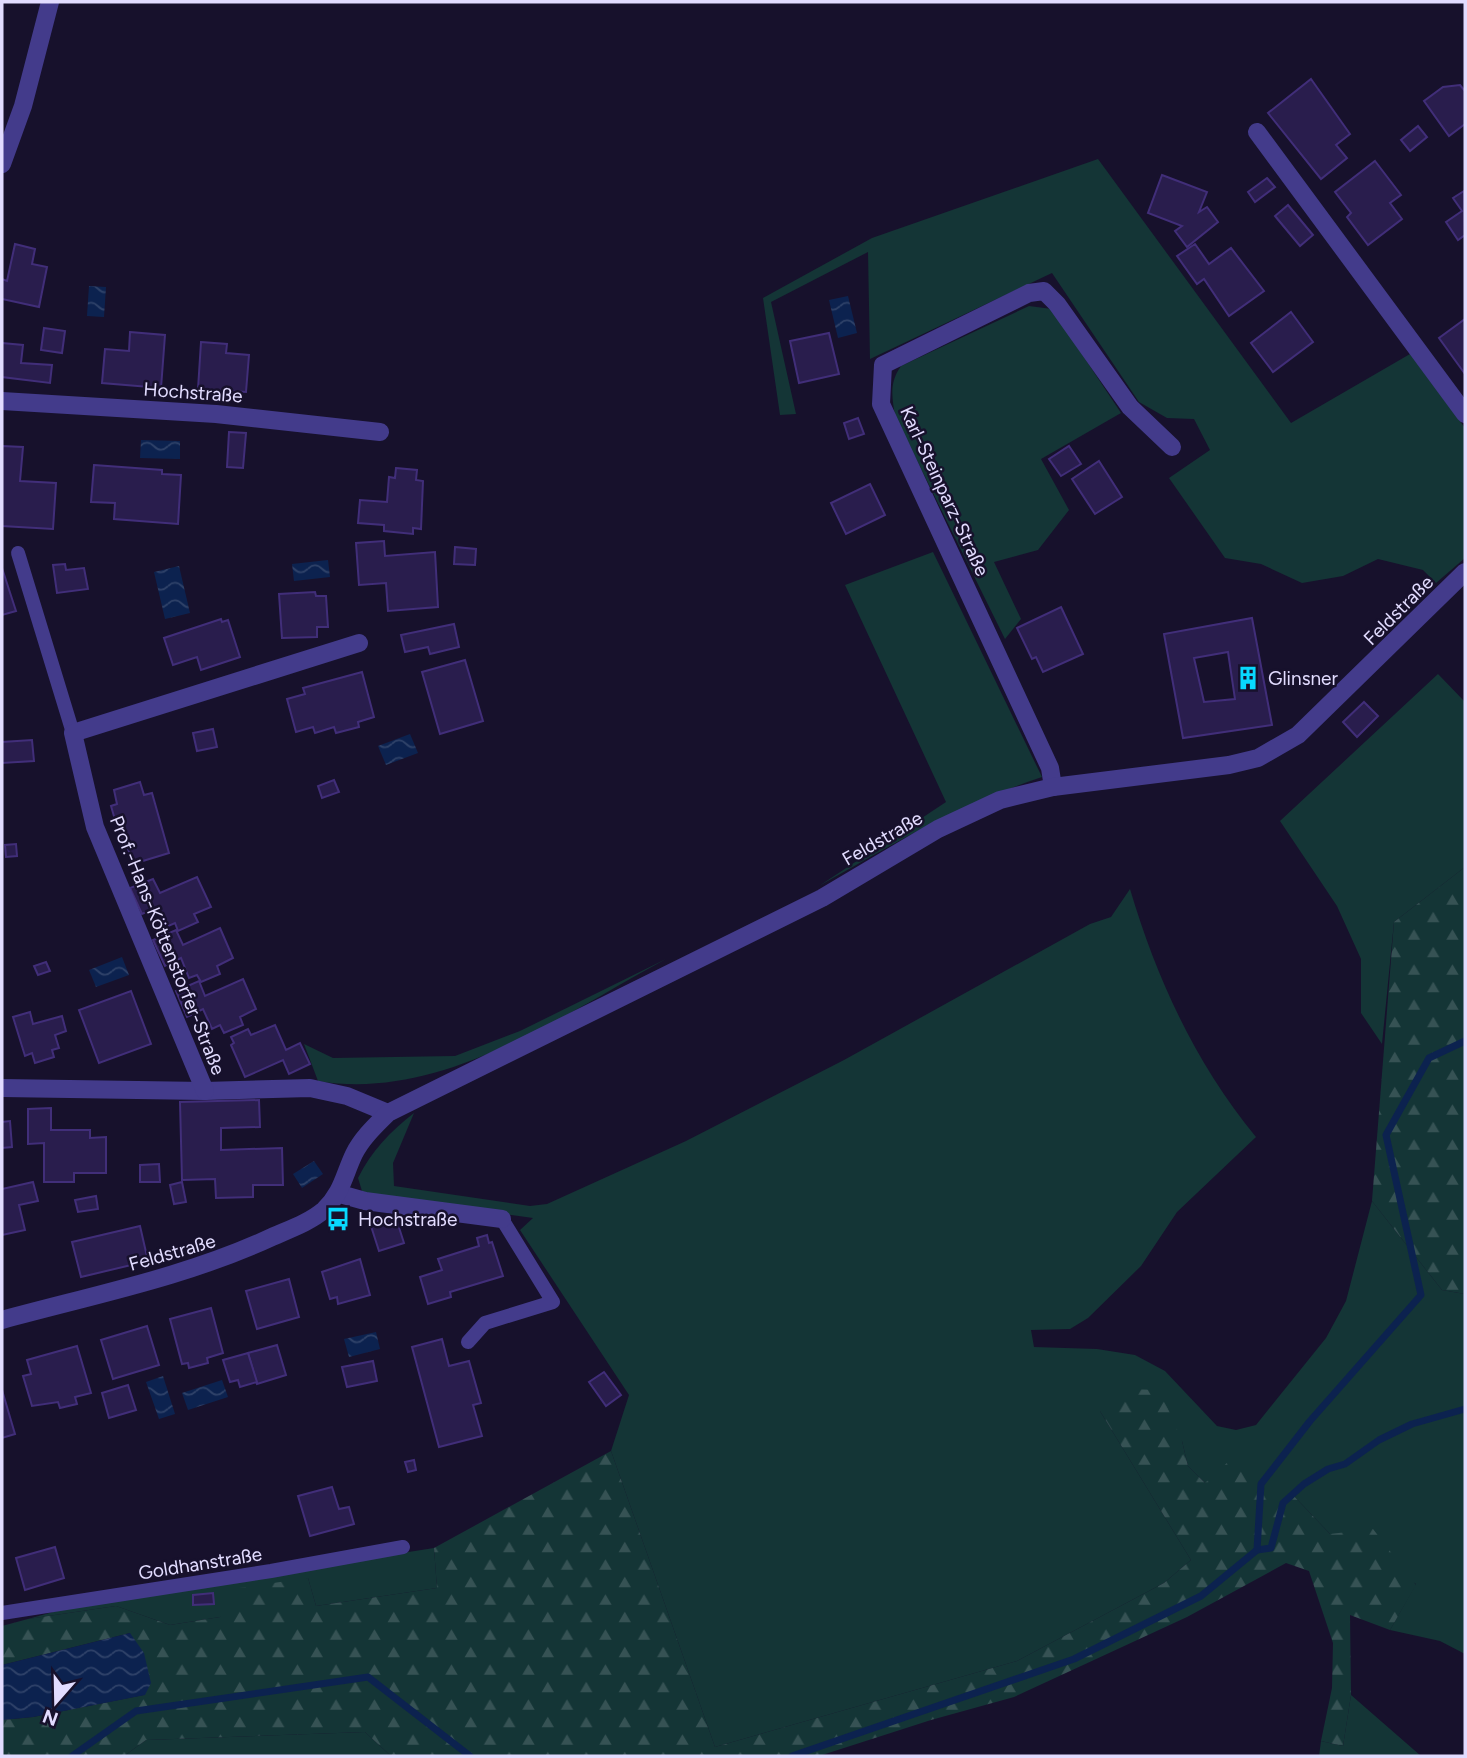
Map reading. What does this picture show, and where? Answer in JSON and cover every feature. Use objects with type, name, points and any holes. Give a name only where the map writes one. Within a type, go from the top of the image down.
[{"type":"street","points":[[2,164],[23,106],[50,2]]},
{"type":"street","points":[[1257,132],[1465,414]]},
{"type":"street","name":"Karl-Steinparz-Straße","points":[[1053,787],[1050,768],[881,404],[883,365],[1030,293],[1044,291],[1057,304],[1130,407],[1172,447]]},
{"type":"street","name":"Hochstraße","points":[[2,401],[216,414],[380,432]]},
{"type":"street","name":"Feldstraße","points":[[2,1320],[166,1277],[230,1256],[303,1223],[322,1212],[340,1194],[355,1154],[368,1134],[388,1113],[822,898],[970,813],[1000,800],[1053,787],[1229,765],[1258,758],[1280,748],[1380,658],[1465,572]]},
{"type":"street","points":[[73,733],[359,643]]},
{"type":"street","name":"Prof.-Hans-Köttenstorfer-Straße","points":[[73,733],[95,827],[205,1091]]},
{"type":"street","points":[[2,1088],[205,1091],[310,1088],[347,1096],[388,1113]]},
{"type":"street","points":[[340,1194],[365,1201],[502,1219]]},
{"type":"lane","name":"Prof.-Hans-Köttenstorfer-Straße","points":[[18,553],[73,733]]},
{"type":"lane","points":[[468,1342],[485,1323],[553,1302],[502,1219]]},
{"type":"lane","name":"Goldhanstraße","points":[[2,1613],[271,1571],[403,1547]]},
{"type":"green space","points":[[1098,159],[1291,423],[1410,354],[1465,428],[1465,558],[1436,583],[1423,570],[1378,559],[1343,576],[1302,583],[1261,564],[1225,558],[1169,478],[1210,450],[1194,419],[1167,418],[1139,402],[1052,273],[870,359],[868,252],[771,302],[796,414],[780,415],[763,298],[872,238]]},
{"type":"green space","points":[[1029,306],[1052,309],[1121,413],[1041,459],[1069,510],[1038,550],[994,562],[1021,619],[1005,639],[895,416],[892,390],[901,366]]},
{"type":"green space","points":[[933,552],[1042,777],[955,812],[819,886],[946,802],[845,585]]},
{"type":"green space","points":[[1438,674],[1465,702],[1465,867],[1394,922],[1382,1044],[1361,1013],[1361,959],[1337,906],[1280,821]]},
{"type":"green space","points":[[1465,867],[1465,1294],[1442,1290],[1372,1201],[1394,922]]},
{"type":"green space","points":[[1130,889],[1153,956],[1181,1020],[1215,1080],[1256,1137],[1177,1212],[1141,1266],[1088,1318],[1070,1329],[1031,1330],[1034,1347],[1097,1349],[1135,1355],[1165,1371],[1217,1426],[1236,1430],[1256,1425],[1326,1338],[1346,1301],[1372,1201],[1442,1290],[1465,1294],[1465,1654],[1440,1641],[1390,1630],[1416,1584],[1330,1534],[1291,1493],[1205,1483],[1188,1466],[1182,1441],[1100,1411],[1191,1560],[1164,1583],[1017,1661],[715,1747],[611,1451],[629,1395],[520,1230],[533,1218],[372,1195],[362,1191],[358,1178],[382,1142],[414,1113],[393,1163],[394,1186],[530,1206],[547,1204],[686,1141],[844,1060],[1090,924],[1111,917]]},
{"type":"green space","points":[[666,959],[500,1049],[410,1079],[364,1084],[318,1081],[304,1044],[333,1058],[455,1056],[520,1031]]},
{"type":"green space","points":[[1125,1389],[1160,1390],[1182,1441],[1188,1466],[1205,1483],[1229,1461],[1291,1493],[1330,1534],[1373,1529],[1416,1585],[1390,1630],[1350,1615],[1351,1695],[1343,1746],[1321,1741],[1332,1688],[1333,1643],[1309,1571],[1286,1563],[1187,1617],[1014,1697],[819,1756],[391,1756],[365,1732],[146,1740],[124,1756],[2,1756],[2,1720],[33,1717],[144,1695],[130,1633],[2,1665],[2,1626],[28,1619],[116,1606],[170,1625],[220,1617],[239,1588],[308,1578],[316,1606],[437,1588],[434,1548],[611,1451],[715,1747],[1017,1661],[1164,1583],[1191,1560],[1100,1411]]},
{"type":"green space","points":[[434,1548],[437,1588],[316,1606],[308,1578],[220,1617],[170,1625],[116,1606],[28,1619],[85,1603]]},
{"type":"green space","points":[[1351,1695],[1421,1756],[1319,1756],[1321,1741],[1343,1746]]},
{"type":"green space","points":[[365,1732],[391,1756],[124,1756],[146,1740]]},
{"type":"water","points":[[89,286],[106,287],[104,317],[87,316]]},
{"type":"water","points":[[848,296],[857,333],[838,338],[829,300]]},
{"type":"water","points":[[141,440],[180,441],[180,459],[140,458]]},
{"type":"water","points":[[328,560],[330,577],[294,581],[292,564]]},
{"type":"water","points":[[179,566],[190,613],[165,619],[154,572]]},
{"type":"water","points":[[410,734],[418,753],[386,765],[378,746]]},
{"type":"water","points":[[122,957],[129,975],[96,987],[89,970]]},
{"type":"water","points":[[314,1161],[323,1174],[302,1188],[293,1174]]},
{"type":"water","points":[[376,1332],[380,1349],[349,1357],[344,1339]]},
{"type":"water","points":[[163,1376],[175,1414],[159,1419],[146,1382]]},
{"type":"water","points":[[222,1380],[228,1397],[188,1410],[182,1393]]},
{"type":"water","points":[[130,1633],[144,1653],[151,1683],[145,1695],[33,1717],[2,1720],[2,1665]]},
{"type":"building","points":[[1311,79],[1350,134],[1336,145],[1347,158],[1321,179],[1268,113]]},
{"type":"building","points":[[1460,85],[1465,91],[1465,124],[1449,136],[1424,101],[1443,87]]},
{"type":"building","points":[[1418,126],[1427,137],[1410,151],[1401,140]]},
{"type":"building","points":[[1375,161],[1401,195],[1390,203],[1402,219],[1368,245],[1347,217],[1351,213],[1335,192]]},
{"type":"building","points":[[1162,175],[1207,192],[1199,212],[1207,207],[1218,222],[1187,247],[1175,231],[1182,226],[1148,213]]},
{"type":"building","points":[[1267,178],[1275,187],[1255,202],[1248,192]]},
{"type":"building","points":[[1464,191],[1465,235],[1458,240],[1446,222],[1462,211],[1453,198]]},
{"type":"building","points":[[1288,205],[1313,235],[1300,246],[1275,216]]},
{"type":"building","points":[[15,244],[35,249],[32,264],[47,267],[39,307],[2,299],[2,279],[7,281]]},
{"type":"building","points":[[1195,244],[1209,264],[1231,248],[1264,291],[1229,316],[1204,279],[1197,284],[1177,256]]},
{"type":"building","points":[[1291,312],[1313,342],[1273,372],[1251,343]]},
{"type":"building","points":[[1465,319],[1465,374],[1439,338]]},
{"type":"building","points":[[44,328],[65,331],[62,353],[41,350]]},
{"type":"building","points":[[130,332],[165,335],[161,388],[102,383],[105,349],[129,351]]},
{"type":"building","points":[[829,333],[839,374],[799,383],[790,341]]},
{"type":"building","points":[[201,342],[227,344],[226,353],[249,355],[246,392],[198,389]]},
{"type":"building","points":[[2,343],[23,345],[21,363],[52,365],[50,383],[2,377]]},
{"type":"building","points":[[858,418],[864,434],[849,439],[844,423]]},
{"type":"building","points":[[229,432],[246,433],[243,468],[227,467]]},
{"type":"building","points":[[2,446],[23,447],[20,481],[56,483],[53,529],[2,526]]},
{"type":"building","points":[[1069,446],[1081,464],[1061,476],[1049,459]]},
{"type":"building","points":[[1099,461],[1122,497],[1095,514],[1072,479]]},
{"type":"building","points":[[94,465],[162,470],[162,474],[181,475],[178,524],[114,519],[115,503],[91,502]]},
{"type":"building","points":[[396,468],[417,470],[416,480],[423,481],[421,529],[413,528],[413,534],[384,531],[384,525],[358,523],[360,500],[387,502],[389,477],[395,478]]},
{"type":"building","points":[[870,484],[885,515],[846,534],[831,503]]},
{"type":"building","points":[[384,541],[385,556],[435,552],[438,607],[388,611],[386,583],[359,585],[356,543]]},
{"type":"building","points":[[455,547],[476,549],[475,565],[454,564]]},
{"type":"building","points":[[65,564],[66,570],[84,568],[88,589],[57,593],[53,565]]},
{"type":"building","points":[[2,568],[16,611],[2,615]]},
{"type":"building","points":[[315,592],[316,596],[326,596],[328,627],[317,627],[317,637],[282,638],[279,594]]},
{"type":"building","points":[[1061,607],[1083,654],[1043,672],[1036,657],[1032,659],[1017,628]]},
{"type":"building","name":"Glinsner","points":[[1252,618],[1272,725],[1183,738],[1164,634]],"holes":[[[1228,652],[1235,699],[1204,702],[1194,658]]]},
{"type":"building","points":[[221,619],[222,622],[228,620],[240,657],[201,670],[197,657],[173,665],[164,638]]},
{"type":"building","points":[[454,624],[459,647],[430,654],[428,647],[405,652],[401,635]]},
{"type":"building","points":[[465,660],[483,721],[440,734],[422,672]]},
{"type":"building","points":[[362,672],[374,717],[358,722],[359,727],[336,733],[334,727],[315,733],[313,727],[296,732],[287,699],[305,694],[303,688]]},
{"type":"building","points":[[1364,702],[1378,716],[1357,737],[1343,722]]},
{"type":"building","points":[[213,729],[217,747],[197,751],[193,733]]},
{"type":"building","points":[[32,740],[34,761],[2,763],[2,742]]},
{"type":"building","points":[[334,780],[339,792],[322,798],[318,786]]},
{"type":"building","points":[[140,782],[144,795],[152,793],[169,853],[133,864],[126,843],[122,844],[111,806],[117,804],[114,790]]},
{"type":"building","points":[[16,844],[17,856],[6,857],[5,845]]},
{"type":"building","points":[[197,877],[211,907],[194,914],[198,922],[178,931],[175,923],[166,927],[158,907],[142,914],[130,888],[153,879],[160,893]]},
{"type":"building","points":[[220,928],[233,958],[217,966],[220,974],[201,982],[197,975],[189,978],[181,958],[165,966],[153,940],[176,930],[183,945]]},
{"type":"building","points":[[46,962],[50,971],[38,975],[34,966]]},
{"type":"building","points":[[243,979],[256,1009],[240,1017],[243,1025],[224,1033],[220,1025],[212,1029],[203,1009],[187,1017],[176,991],[199,981],[205,996]]},
{"type":"building","points":[[131,991],[151,1044],[99,1063],[79,1010]]},
{"type":"building","points":[[30,1012],[33,1024],[62,1016],[66,1031],[55,1035],[59,1048],[52,1050],[54,1057],[35,1063],[32,1053],[25,1056],[13,1017]]},
{"type":"building","points":[[275,1025],[286,1050],[300,1043],[310,1064],[289,1074],[283,1060],[245,1077],[231,1045],[234,1043],[231,1037],[248,1029],[251,1035]]},
{"type":"building","points":[[259,1100],[260,1127],[221,1128],[221,1150],[282,1148],[283,1185],[253,1185],[253,1197],[216,1198],[215,1179],[182,1180],[180,1102]]},
{"type":"building","points":[[51,1108],[51,1130],[90,1130],[90,1138],[106,1137],[106,1173],[74,1173],[74,1182],[44,1182],[44,1143],[28,1144],[28,1109]]},
{"type":"building","points":[[10,1121],[12,1147],[2,1148],[2,1122]]},
{"type":"building","points":[[159,1164],[160,1182],[140,1182],[140,1165]]},
{"type":"building","points":[[33,1182],[38,1201],[19,1205],[25,1230],[2,1235],[2,1189]]},
{"type":"building","points":[[182,1182],[186,1202],[174,1204],[170,1185]]},
{"type":"building","points":[[96,1196],[98,1209],[78,1212],[75,1200]]},
{"type":"building","points":[[395,1215],[404,1243],[379,1251],[370,1223]]},
{"type":"building","points":[[140,1226],[148,1261],[81,1277],[72,1242]]},
{"type":"building","points":[[487,1235],[489,1243],[492,1242],[503,1276],[450,1292],[451,1297],[428,1304],[420,1277],[442,1270],[438,1259],[479,1246],[477,1238]]},
{"type":"building","points":[[360,1259],[370,1295],[338,1304],[337,1297],[330,1299],[322,1272]]},
{"type":"building","points":[[289,1279],[299,1317],[257,1329],[246,1291]]},
{"type":"building","points":[[211,1308],[223,1353],[207,1358],[208,1363],[189,1368],[188,1363],[182,1364],[170,1319]]},
{"type":"building","points":[[147,1326],[159,1365],[113,1379],[101,1340]]},
{"type":"building","points":[[442,1339],[449,1366],[469,1361],[481,1403],[473,1405],[482,1436],[439,1447],[412,1347]]},
{"type":"building","points":[[277,1345],[286,1375],[257,1384],[248,1353]]},
{"type":"building","points":[[77,1346],[91,1393],[75,1397],[77,1404],[60,1408],[58,1402],[32,1406],[23,1376],[31,1374],[27,1360]]},
{"type":"building","points":[[248,1353],[257,1382],[240,1387],[238,1380],[230,1382],[223,1360]]},
{"type":"building","points":[[373,1361],[377,1381],[347,1387],[342,1367]]},
{"type":"building","points":[[604,1372],[621,1395],[606,1406],[589,1382]]},
{"type":"building","points":[[128,1385],[136,1410],[109,1418],[102,1393]]},
{"type":"building","points":[[2,1390],[15,1434],[2,1438]]},
{"type":"building","points":[[414,1460],[416,1470],[408,1472],[405,1462]]},
{"type":"building","points":[[332,1487],[339,1509],[349,1507],[354,1524],[310,1536],[298,1496]]},
{"type":"building","points":[[55,1547],[64,1578],[25,1590],[16,1558]]},
{"type":"building","points":[[213,1593],[214,1604],[193,1605],[193,1595]]},
{"type":"waterway","points":[[792,1756],[1074,1659],[1201,1596],[1257,1550],[1261,1484],[1310,1421],[1421,1295],[1386,1135],[1429,1058],[1465,1041]]},
{"type":"waterway","points":[[1257,1550],[1271,1548],[1283,1503],[1304,1484],[1328,1469],[1345,1464],[1379,1440],[1412,1424],[1465,1409]]},
{"type":"waterway","points":[[72,1756],[136,1711],[368,1677],[470,1756]]},
{"type":"place","name":"Glinsner","points":[[1248,678]]},
{"type":"place","name":"Hochstraße","points":[[338,1219]]}]
